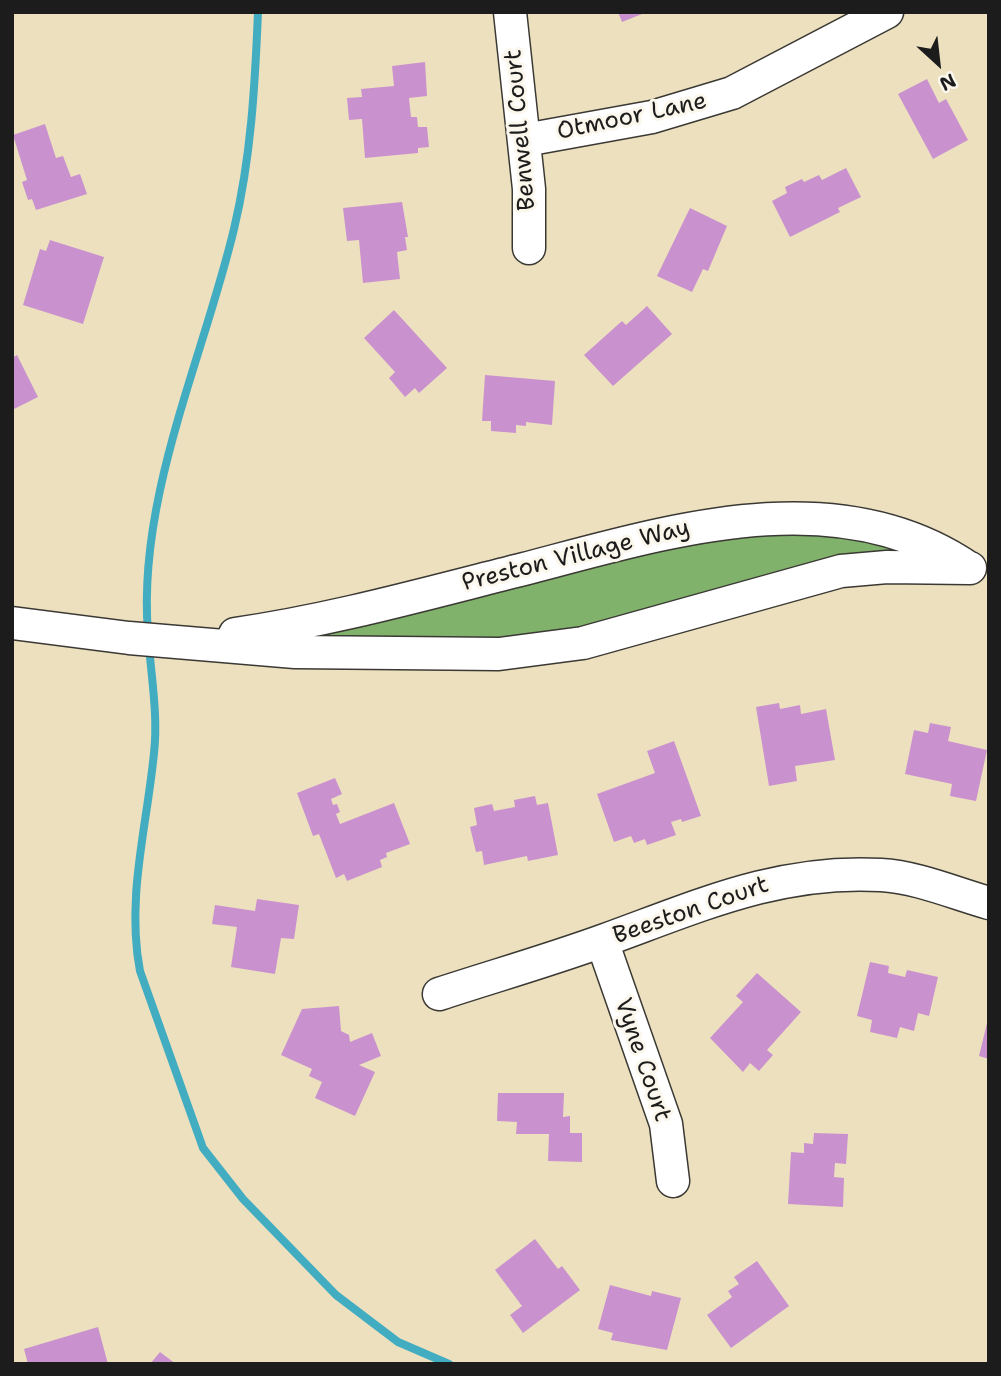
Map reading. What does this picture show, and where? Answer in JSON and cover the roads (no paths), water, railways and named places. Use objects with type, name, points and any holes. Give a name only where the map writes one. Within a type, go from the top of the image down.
[{"type":"street","name":"Benwell Court","points":[[510,12],[529,188],[529,248]]},
{"type":"street","name":"Otmoor Lane","points":[[525,140],[652,117],[732,93],[887,12]]},
{"type":"street","name":"Preston Village Way","points":[[178,642],[312,622],[680,529],[756,519],[845,522],[890,531],[942,549],[979,572]]},
{"type":"street","name":"Preston Village Way","points":[[12,623],[295,652],[499,654],[583,643],[841,570],[887,566],[979,572]]},
{"type":"street","name":"Beeston Court","points":[[439,994],[602,941],[732,893],[817,874],[885,875],[989,903]]},
{"type":"street","name":"Vyne Court","points":[[602,941],[666,1124],[673,1181]]},
{"type":"waterway","points":[[148,633],[147,582],[152,531],[162,480],[221,278],[240,202],[251,121],[258,12]]},
{"type":"waterway","points":[[149,646],[155,740],[136,889],[136,944],[140,971],[203,1148],[243,1199],[336,1295],[398,1342],[449,1364]]}]
